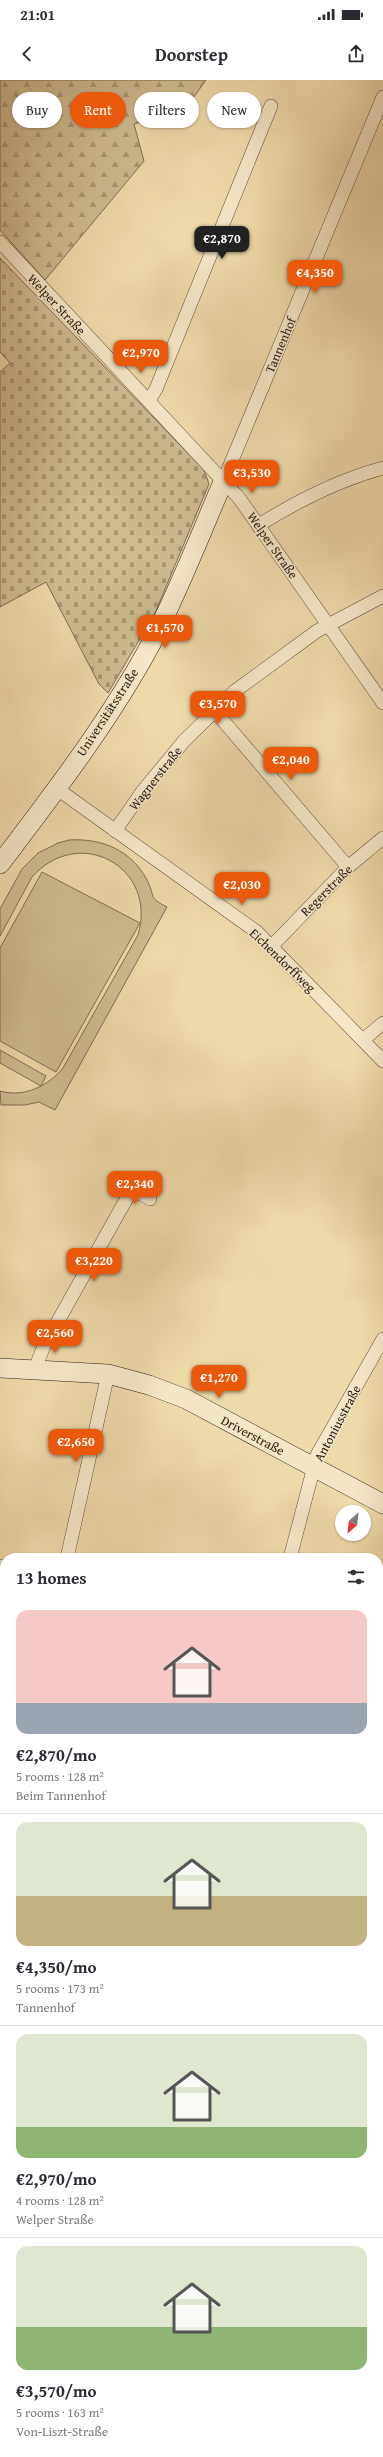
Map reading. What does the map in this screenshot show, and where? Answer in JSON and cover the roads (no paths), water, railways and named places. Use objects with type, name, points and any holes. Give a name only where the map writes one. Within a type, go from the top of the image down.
[{"type":"street","name":"Tannenhof","points":[[223,482],[383,97]]},
{"type":"street","points":[[149,400],[159,381],[271,106]]},
{"type":"street","name":"Welper Straße","points":[[0,242],[239,498],[383,703]]},
{"type":"street","points":[[259,525],[298,501],[331,486],[383,468]]},
{"type":"street","name":"Universitätsstraße","points":[[0,864],[56,788],[115,702],[151,642],[223,482]]},
{"type":"street","name":"Wagnerstraße","points":[[115,831],[156,774],[214,710],[271,664],[316,631],[383,596]]},
{"type":"street","points":[[214,710],[348,867]]},
{"type":"street","name":"Eichendorffweg","points":[[56,788],[250,928],[272,946],[383,1061]]},
{"type":"street","name":"Regerstraße","points":[[272,946],[348,867],[383,838]]},
{"type":"street","points":[[363,1040],[383,1023]]},
{"type":"street","points":[[38,1369],[38,1361],[44,1346],[132,1189],[150,1199]]},
{"type":"street","name":"Antoniusstraße","points":[[291,1553],[317,1455],[383,1339]]},
{"type":"street","name":"Driverstraße","points":[[0,1368],[108,1374],[149,1385],[186,1400],[383,1504]]},
{"type":"street","points":[[68,1553],[108,1374]]}]
